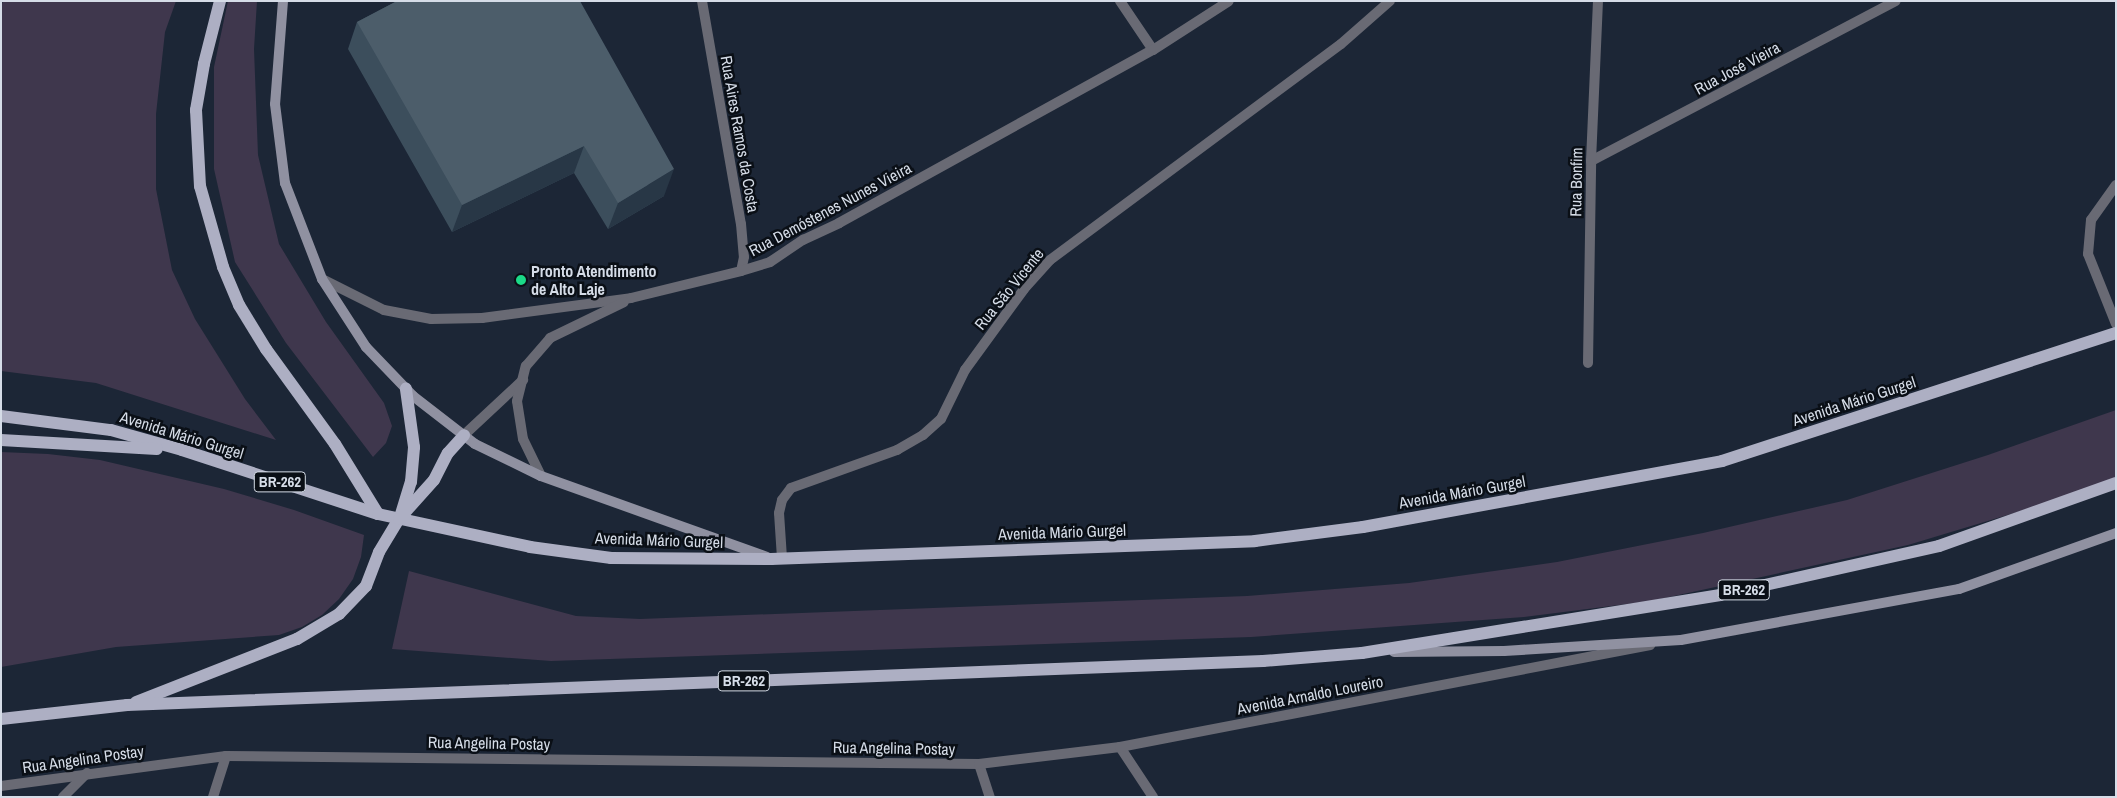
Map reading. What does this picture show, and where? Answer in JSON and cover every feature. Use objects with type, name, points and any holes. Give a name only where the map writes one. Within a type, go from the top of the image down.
[{"type":"main road","points":[[220,1],[204,64],[196,110],[200,186],[223,266],[239,305],[266,349],[335,444],[378,514]]},
{"type":"main road","points":[[284,1],[276,104],[284,183],[322,278],[366,347],[406,389],[475,444],[541,476],[776,558]]},
{"type":"main road","name":"Avenida Mário Gurgel","points":[[1,416],[111,430],[182,450],[378,514],[530,547],[611,558],[776,558],[1255,541],[1363,527],[1722,461],[2116,334]]},
{"type":"main road","points":[[399,519],[411,482],[414,447],[406,389]]},
{"type":"main road","points":[[127,706],[297,639],[339,614],[366,586],[379,552],[399,519],[434,480],[448,453],[464,435]]},
{"type":"main road","points":[[1,440],[182,450]]},
{"type":"main road","name":"BR-262","points":[[1362,653],[1720,595],[1929,548],[2116,483]]},
{"type":"main road","name":"BR-262","points":[[1,719],[38,713],[127,706],[1263,661],[1362,653],[1504,651],[1681,640],[1959,589],[2116,533]]},
{"type":"main road","points":[[1,709],[38,713]]},
{"type":"street","name":"Rua Aires Ramos da Costa","points":[[702,1],[741,224],[744,257],[741,271]]},
{"type":"street","points":[[1120,1],[1153,50]]},
{"type":"street","name":"Rua Demóstenes Nunes Vieira","points":[[322,278],[384,310],[431,319],[482,318],[631,298],[741,271],[770,262],[803,240],[839,223],[1153,50],[1229,1]]},
{"type":"street","name":"Rua São Vicente","points":[[776,558],[779,513],[782,500],[791,488],[897,450],[923,435],[941,419],[965,370],[1024,289],[1050,260],[1341,44],[1390,1]]},
{"type":"street","name":"Rua Bonfim","points":[[1588,363],[1591,161],[1598,1]]},
{"type":"street","name":"Rua José Vieira","points":[[1591,161],[1896,1]]},
{"type":"street","points":[[2116,185],[2091,220],[2088,254],[2116,324]]},
{"type":"street","points":[[541,476],[523,439],[517,401],[526,366],[550,338],[631,298]]},
{"type":"street","points":[[464,435],[523,380]]},
{"type":"street","name":"Avenida Arnaldo Loureiro","points":[[979,764],[1120,747],[1681,640]]},
{"type":"street","points":[[1120,747],[1153,797]]},
{"type":"street","points":[[213,797],[226,756]]},
{"type":"street","name":"Rua Angelina Postay","points":[[1,786],[87,773],[226,756],[979,764]]},
{"type":"street","points":[[979,764],[990,797]]},
{"type":"street","points":[[63,797],[87,773]]},
{"type":"shaded area","points":[[3,1],[176,1],[165,32],[156,114],[156,189],[172,270],[195,319],[245,399],[276,440],[96,383],[1,371],[1,7]]},
{"type":"shaded area","points":[[228,1],[257,1],[254,49],[258,155],[279,244],[326,322],[384,403],[392,426],[386,443],[373,457],[286,343],[235,262],[214,169],[214,67]]},
{"type":"shaded area","points":[[2116,410],[2116,478],[2044,504],[1908,545],[1651,601],[1524,617],[1251,637],[551,661],[392,649],[409,571],[576,616],[640,619],[1247,596],[1409,583],[1557,562],[1703,533],[1847,500],[1988,455]]},
{"type":"shaded area","points":[[1,452],[48,454],[100,460],[224,489],[294,510],[364,535],[361,557],[353,579],[339,599],[322,615],[302,627],[279,635],[116,647],[1,667]]},
{"type":"building","points":[[397,1],[580,1],[674,169],[618,203],[584,146],[462,205],[357,22]]},
{"type":"place","name":"Pronto Atendimento de Alto Laje","points":[[521,280]]}]
